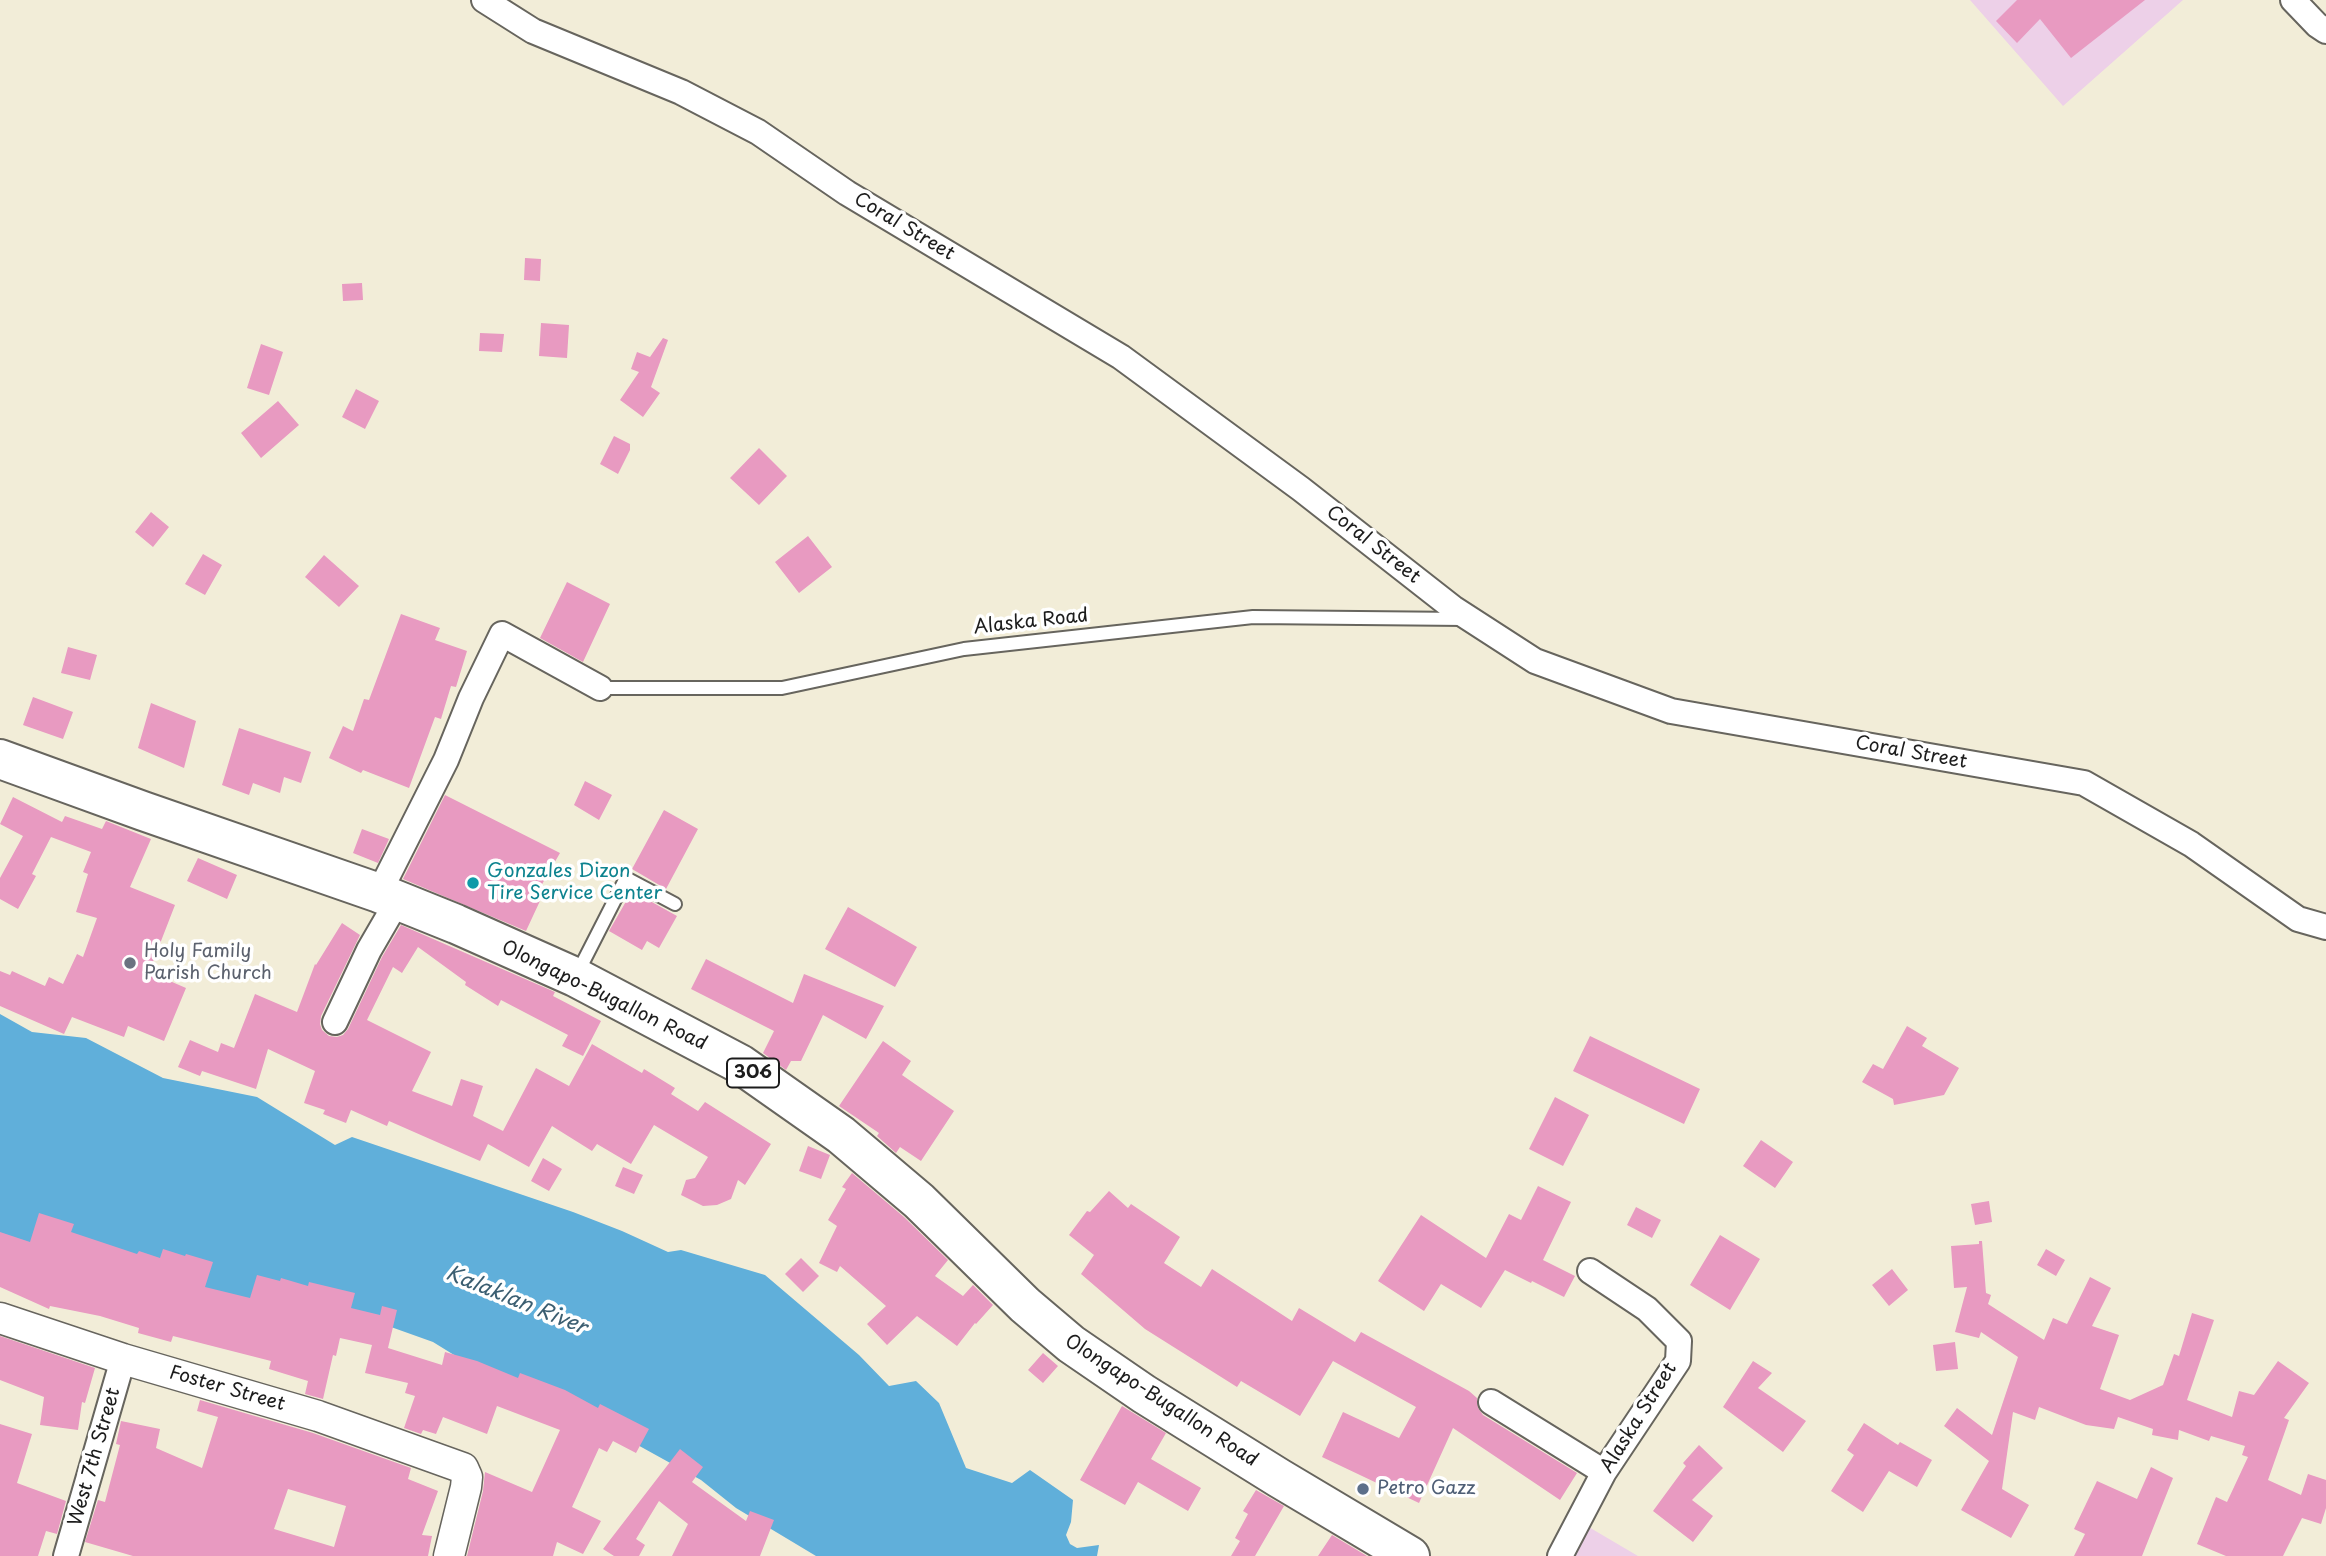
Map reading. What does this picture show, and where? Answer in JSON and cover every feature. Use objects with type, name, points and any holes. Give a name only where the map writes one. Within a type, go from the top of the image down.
[{"type":"main road","name":"Olongapo-Bugallon Road","points":[[0,759],[388,896],[575,977],[740,1064],[841,1135],[919,1201],[1026,1305],[1071,1344],[1144,1394],[1410,1556]]},
{"type":"street","name":"Coral Street","points":[[484,0],[533,31],[681,92],[758,132],[847,193],[1121,357],[1301,489],[1471,620],[1535,661],[1671,711],[2084,783],[2192,844],[2298,919],[2326,927]]},
{"type":"street","points":[[2293,0],[2326,31]]},
{"type":"street","points":[[335,1022],[369,950],[388,896],[471,698],[502,634],[600,688]]},
{"type":"street","name":"Alaska Street","points":[[1560,1556],[1604,1472],[1678,1361],[1679,1341],[1647,1309],[1590,1271]]},
{"type":"street","name":"Foster Street","points":[[0,1318],[123,1359],[318,1416],[463,1468],[466,1487],[449,1556]]},
{"type":"street","name":"West 7th Street","points":[[66,1556],[123,1359]]},
{"type":"street","points":[[1491,1402],[1604,1472]]},
{"type":"lane","name":"Alaska Road","points":[[600,688],[782,688],[964,649],[1253,617],[1471,620]]},
{"type":"lane","points":[[575,977],[626,878],[675,904]]},
{"type":"shaded area","points":[[1970,0],[2183,0],[2063,106]]},
{"type":"shaded area","points":[[1587,1526],[1638,1556],[1572,1556]]},
{"type":"water","name":"Kalaklan River","points":[[0,1014],[32,1032],[86,1038],[163,1078],[257,1097],[335,1145],[352,1137],[573,1212],[668,1252],[681,1250],[765,1275],[859,1355],[889,1386],[916,1381],[939,1403],[966,1468],[1012,1483],[1030,1470],[1073,1500],[1071,1522],[1066,1535],[1070,1544],[1077,1548],[1099,1545],[1097,1556],[816,1556],[736,1508],[701,1480],[596,1422],[493,1379],[433,1342],[377,1322],[233,1299],[0,1242]]},
{"type":"building","points":[[2017,0],[2145,0],[2071,58],[2040,19],[2017,43],[1996,21]]},
{"type":"building","points":[[525,258],[541,259],[540,281],[524,280]]},
{"type":"building","points":[[362,283],[363,300],[343,301],[342,284]]},
{"type":"building","points":[[541,323],[569,325],[567,358],[539,356]]},
{"type":"building","points":[[480,333],[504,334],[502,352],[479,351]]},
{"type":"building","points":[[663,338],[668,340],[651,387],[660,393],[643,417],[620,400],[639,372],[631,369],[637,352],[650,357]]},
{"type":"building","points":[[261,344],[283,352],[269,395],[247,388]]},
{"type":"building","points":[[356,389],[379,401],[365,429],[342,417]]},
{"type":"building","points":[[278,401],[299,425],[261,458],[241,433]]},
{"type":"building","points":[[614,436],[630,444],[630,450],[618,474],[600,464]]},
{"type":"building","points":[[759,448],[787,476],[759,505],[730,478]]},
{"type":"building","points":[[151,512],[169,527],[153,547],[135,532]]},
{"type":"building","points":[[808,536],[832,567],[799,593],[775,562]]},
{"type":"building","points":[[203,554],[222,565],[205,595],[185,584]]},
{"type":"building","points":[[324,555],[359,586],[339,607],[305,577]]},
{"type":"building","points":[[567,582],[610,604],[583,662],[540,638]]},
{"type":"building","points":[[401,614],[440,628],[435,640],[467,651],[456,687],[451,686],[441,719],[435,717],[409,788],[363,770],[361,773],[329,758],[343,726],[353,731],[364,699],[369,700]]},
{"type":"building","points":[[68,647],[97,655],[90,680],[61,673]]},
{"type":"building","points":[[33,697],[73,712],[63,739],[23,725]]},
{"type":"building","points":[[151,703],[196,721],[184,768],[138,748]]},
{"type":"building","points":[[239,728],[311,752],[301,783],[284,777],[280,793],[253,783],[249,795],[222,785]]},
{"type":"building","points":[[585,781],[612,795],[599,820],[574,805]]},
{"type":"building","points":[[445,795],[560,853],[541,886],[546,888],[526,931],[403,879]]},
{"type":"building","points":[[13,797],[62,822],[65,816],[102,829],[106,821],[151,839],[130,887],[175,905],[149,972],[186,988],[164,1041],[128,1026],[124,1037],[72,1017],[64,1034],[0,1006],[0,971],[10,975],[12,971],[45,986],[49,977],[63,984],[77,954],[83,957],[97,918],[76,912],[88,874],[83,872],[91,852],[51,837],[32,874],[36,876],[18,909],[0,899],[0,878],[23,836],[0,824]]},
{"type":"building","points":[[664,810],[698,829],[666,889],[632,869]]},
{"type":"building","points":[[362,829],[389,839],[378,863],[353,853]]},
{"type":"building","points":[[198,858],[237,875],[227,899],[187,881]]},
{"type":"building","points":[[632,891],[677,916],[659,948],[647,941],[642,950],[609,931]]},
{"type":"building","points":[[848,907],[917,947],[895,987],[825,949]]},
{"type":"building","points":[[342,923],[360,935],[321,1016],[322,1030],[329,1036],[343,1035],[348,1029],[382,957],[401,925],[555,992],[553,996],[601,1021],[583,1056],[562,1046],[568,1035],[501,1000],[498,1006],[465,985],[466,982],[418,947],[402,973],[393,967],[367,1020],[431,1052],[412,1091],[452,1106],[461,1079],[483,1086],[473,1116],[503,1131],[536,1068],[569,1086],[592,1044],[642,1073],[644,1069],[675,1088],[671,1094],[698,1111],[705,1102],[771,1144],[745,1185],[738,1180],[731,1199],[717,1205],[703,1206],[681,1195],[686,1180],[695,1178],[708,1157],[654,1125],[631,1164],[597,1144],[592,1151],[552,1126],[529,1167],[488,1144],[480,1161],[389,1121],[387,1126],[351,1110],[346,1123],[323,1114],[325,1110],[304,1103],[315,1071],[268,1049],[256,1089],[202,1071],[200,1076],[178,1067],[190,1040],[218,1052],[221,1043],[234,1048],[255,994],[297,1012],[315,964]]},
{"type":"building","points":[[706,959],[793,1003],[804,974],[884,1006],[866,1039],[823,1015],[801,1061],[791,1061],[786,1070],[763,1053],[774,1031],[691,989]]},
{"type":"building","points":[[1907,1026],[1927,1038],[1922,1046],[1959,1068],[1944,1095],[1894,1105],[1893,1099],[1862,1082],[1873,1064],[1883,1069]]},
{"type":"building","points":[[1590,1036],[1700,1089],[1684,1124],[1573,1071]]},
{"type":"building","points":[[883,1041],[911,1061],[902,1075],[954,1111],[921,1161],[900,1147],[896,1153],[877,1136],[879,1133],[839,1106]]},
{"type":"building","points":[[1555,1097],[1589,1115],[1563,1166],[1529,1149]]},
{"type":"building","points":[[1761,1140],[1793,1162],[1775,1188],[1743,1166]]},
{"type":"building","points":[[808,1146],[830,1155],[821,1179],[799,1171]]},
{"type":"building","points":[[543,1158],[562,1169],[549,1191],[531,1181]]},
{"type":"building","points":[[623,1167],[643,1175],[634,1194],[615,1186]]},
{"type":"building","points":[[852,1173],[904,1217],[948,1260],[935,1276],[963,1296],[973,1285],[993,1305],[957,1346],[917,1316],[887,1345],[867,1324],[886,1306],[840,1266],[837,1272],[819,1263],[837,1226],[828,1220],[846,1189],[842,1187]]},
{"type":"building","points":[[1538,1186],[1571,1202],[1543,1260],[1575,1276],[1564,1297],[1505,1270],[1481,1308],[1441,1284],[1424,1311],[1378,1281],[1421,1215],[1486,1258],[1509,1214],[1521,1220]]},
{"type":"building","points":[[1109,1191],[1128,1208],[1131,1204],[1180,1237],[1164,1263],[1201,1287],[1212,1269],[1292,1321],[1299,1308],[1355,1342],[1361,1332],[1469,1391],[1477,1398],[1478,1408],[1483,1415],[1577,1473],[1560,1500],[1453,1428],[1419,1503],[1322,1457],[1343,1412],[1399,1438],[1416,1407],[1333,1361],[1300,1416],[1241,1381],[1237,1387],[1145,1329],[1081,1274],[1094,1255],[1069,1235],[1087,1211],[1090,1212]]},
{"type":"building","points":[[1989,1201],[1992,1222],[1975,1225],[1971,1204]]},
{"type":"building","points":[[1636,1207],[1661,1220],[1652,1238],[1627,1225]]},
{"type":"building","points":[[39,1213],[74,1224],[71,1232],[137,1254],[139,1251],[160,1258],[163,1249],[213,1262],[205,1287],[250,1298],[257,1275],[280,1281],[281,1278],[308,1286],[309,1282],[355,1293],[351,1308],[380,1315],[382,1306],[397,1310],[388,1348],[442,1365],[445,1352],[477,1361],[518,1378],[520,1373],[565,1390],[598,1408],[600,1404],[649,1429],[636,1453],[613,1441],[607,1452],[599,1448],[572,1507],[601,1521],[583,1554],[557,1542],[553,1556],[467,1556],[485,1472],[532,1492],[560,1430],[497,1406],[487,1434],[443,1417],[436,1434],[423,1430],[421,1434],[404,1428],[415,1396],[405,1393],[408,1383],[365,1373],[372,1345],[340,1338],[336,1356],[333,1355],[323,1399],[305,1394],[308,1381],[269,1369],[271,1361],[173,1336],[171,1342],[138,1333],[139,1328],[100,1316],[50,1306],[49,1309],[0,1287],[0,1232],[30,1242]]},
{"type":"building","points":[[1720,1235],[1760,1259],[1730,1310],[1690,1285]]},
{"type":"building","points":[[1979,1241],[1982,1241],[1986,1293],[1991,1295],[1988,1304],[2044,1340],[2053,1318],[2067,1324],[2090,1277],[2111,1288],[2092,1326],[2119,1335],[2100,1389],[2130,1400],[2163,1385],[2174,1354],[2179,1356],[2192,1313],[2214,1320],[2187,1400],[2232,1417],[2239,1391],[2254,1395],[2278,1361],[2309,1383],[2284,1418],[2289,1420],[2268,1480],[2301,1495],[2308,1474],[2326,1480],[2326,1508],[2321,1524],[2302,1518],[2283,1556],[2226,1556],[2197,1544],[2216,1497],[2227,1502],[2248,1457],[2242,1455],[2245,1446],[2211,1436],[2209,1441],[2179,1430],[2178,1440],[2152,1435],[2153,1429],[2118,1417],[2114,1429],[2086,1425],[2039,1407],[2035,1420],[2013,1412],[2002,1489],[2029,1505],[2011,1538],[1961,1510],[1989,1461],[1944,1426],[1957,1408],[1992,1435],[2018,1357],[1981,1332],[1979,1338],[1955,1332],[1967,1287],[1954,1288],[1951,1246],[1979,1244]]},
{"type":"building","points":[[2046,1249],[2065,1260],[2056,1276],[2037,1265]]},
{"type":"building","points":[[801,1258],[819,1276],[803,1292],[785,1274]]},
{"type":"building","points":[[1892,1269],[1908,1290],[1889,1306],[1872,1285]]},
{"type":"building","points":[[0,1336],[95,1368],[85,1403],[82,1402],[78,1430],[40,1425],[44,1397],[0,1380]]},
{"type":"building","points":[[1955,1342],[1958,1369],[1936,1371],[1933,1345]]},
{"type":"building","points":[[1043,1353],[1058,1366],[1043,1383],[1028,1370]]},
{"type":"building","points":[[1753,1361],[1772,1373],[1758,1388],[1806,1421],[1783,1452],[1723,1407]]},
{"type":"building","points":[[200,1400],[313,1433],[411,1468],[408,1479],[438,1491],[422,1535],[432,1536],[428,1556],[133,1556],[85,1542],[98,1500],[105,1502],[120,1445],[116,1444],[121,1421],[160,1429],[156,1448],[202,1468],[218,1417],[197,1411]],"holes":[[[288,1489],[346,1506],[334,1547],[274,1529]]]},
{"type":"building","points":[[1122,1406],[1166,1433],[1151,1459],[1201,1488],[1188,1511],[1138,1482],[1125,1505],[1080,1480]]},
{"type":"building","points":[[1864,1423],[1898,1445],[1900,1442],[1932,1460],[1917,1487],[1889,1471],[1863,1512],[1831,1491],[1854,1455],[1847,1450]]},
{"type":"building","points":[[0,1424],[32,1434],[17,1483],[66,1501],[57,1534],[46,1531],[38,1556],[0,1556]]},
{"type":"building","points":[[1699,1445],[1723,1468],[1692,1500],[1713,1516],[1693,1542],[1653,1511],[1686,1466],[1683,1463]]},
{"type":"building","points":[[680,1449],[703,1467],[692,1482],[746,1521],[750,1511],[774,1520],[760,1556],[672,1556],[688,1524],[659,1501],[636,1539],[645,1545],[639,1556],[614,1556],[603,1549]]},
{"type":"building","points":[[2151,1467],[2173,1478],[2142,1556],[2074,1556],[2085,1534],[2074,1529],[2097,1481],[2137,1499]]},
{"type":"building","points":[[1256,1490],[1284,1506],[1255,1556],[1231,1556],[1240,1541],[1235,1538],[1248,1514],[1243,1511]]},
{"type":"building","points":[[1332,1535],[1367,1556],[1318,1556]]},
{"type":"place","name":"Gonzales Dizon Tire Service Center","points":[[473,883]]},
{"type":"place","name":"Holy Family Parish Church","points":[[130,963]]},
{"type":"place","name":"Petro Gazz","points":[[1363,1489]]}]
